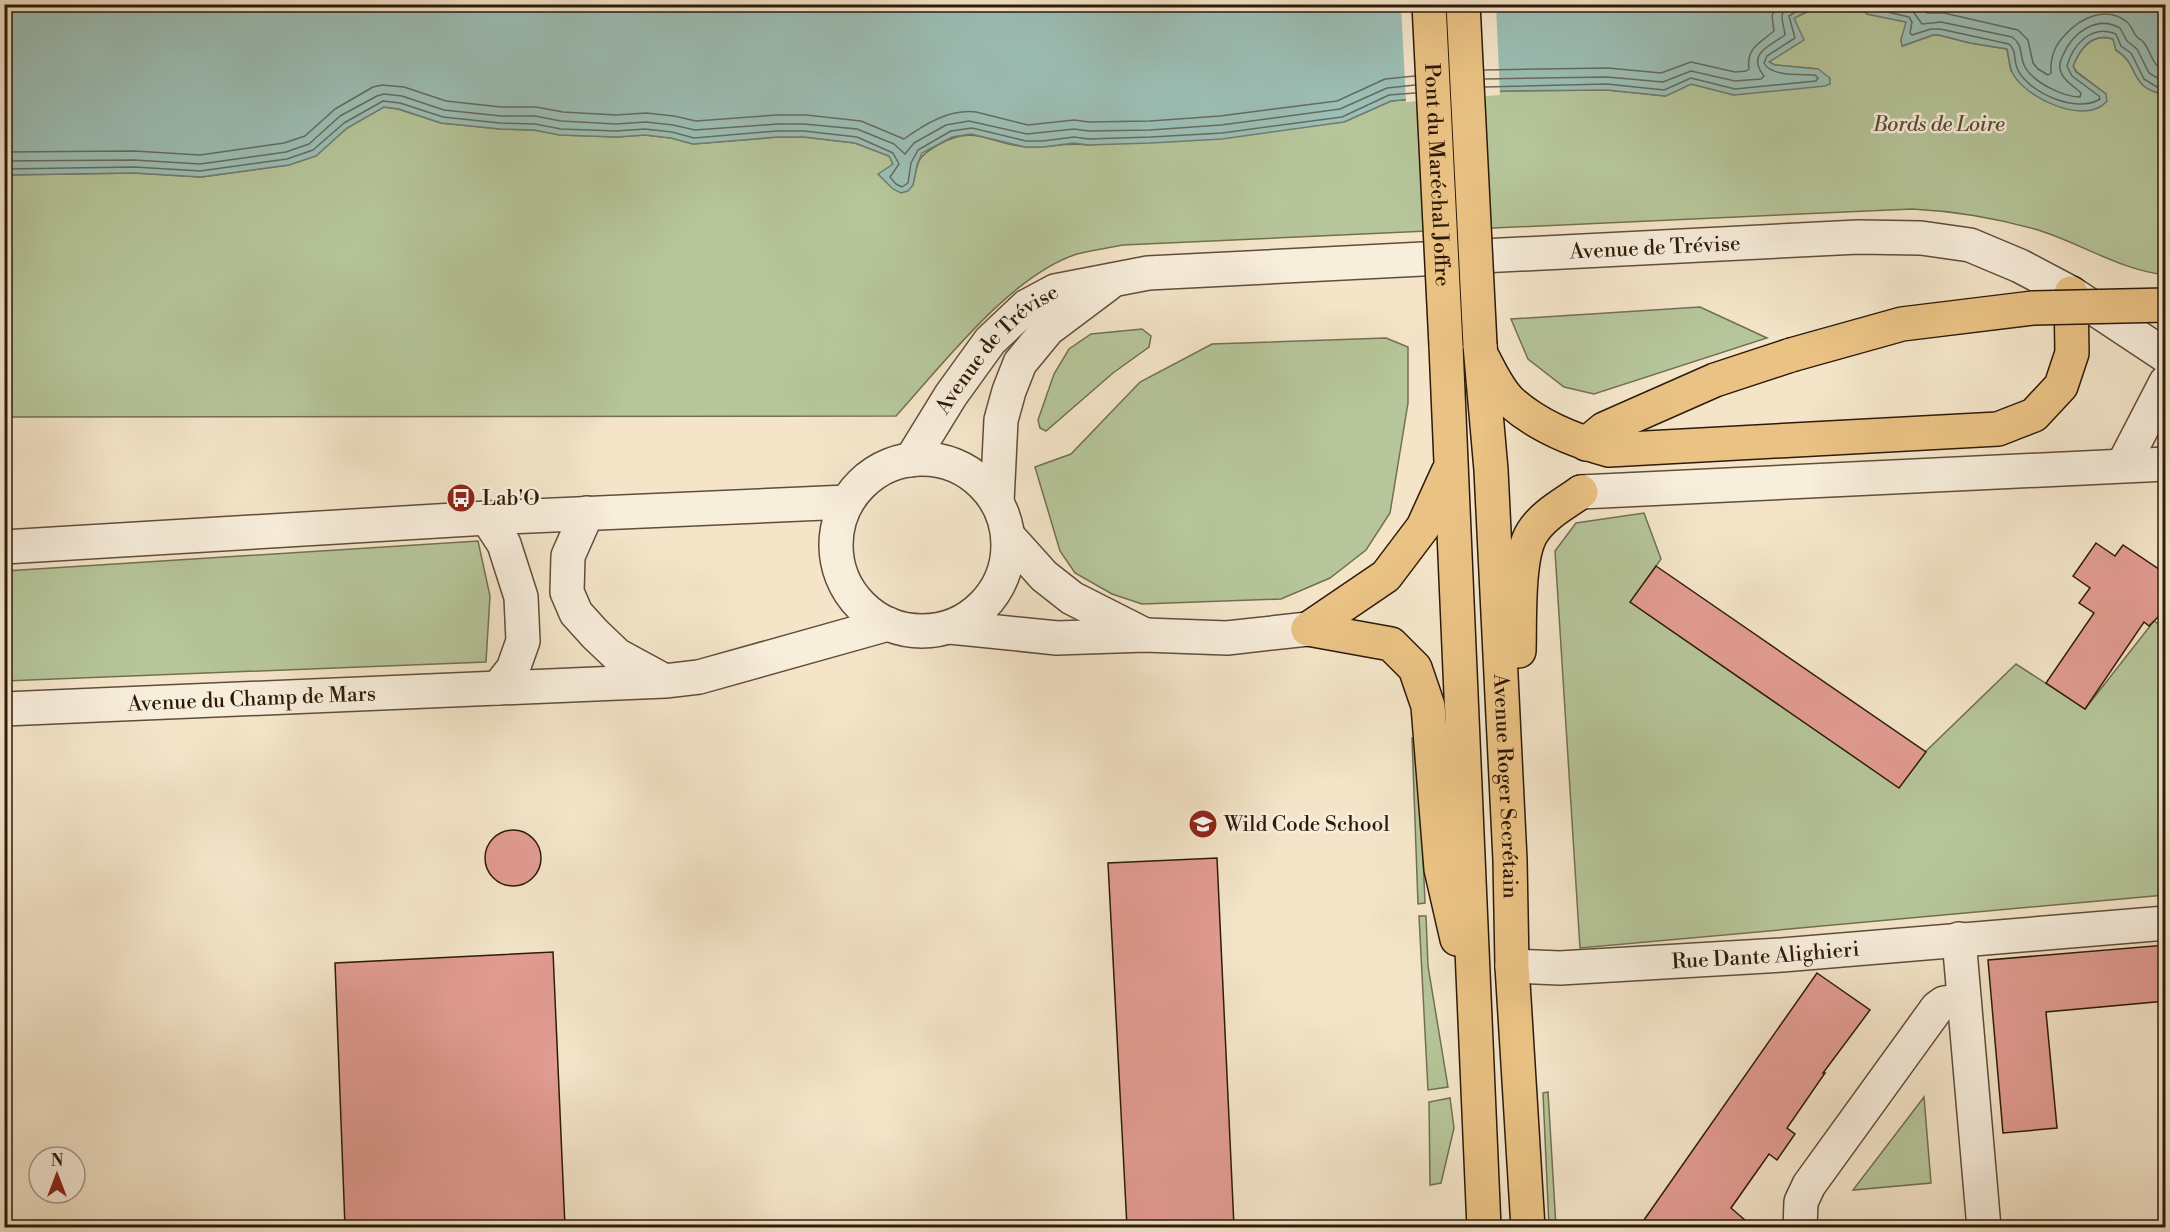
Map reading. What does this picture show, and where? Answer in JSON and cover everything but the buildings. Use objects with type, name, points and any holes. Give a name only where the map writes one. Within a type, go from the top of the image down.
[{"type":"main road","name":"Pont du Maréchal Joffre","points":[[1429,4],[1446,346]]},
{"type":"main road","name":"Pont du Maréchal Joffre","points":[[1463,4],[1480,349]]},
{"type":"main road","points":[[1480,349],[1496,381],[1511,401],[1552,429],[1586,444],[1609,450],[1998,429],[2034,415],[2061,386],[2072,353],[2071,293]]},
{"type":"main road","points":[[1586,444],[1604,429],[1715,380],[1791,355],[1902,324],[2033,308],[2166,305]]},
{"type":"main road","name":"Avenue Roger Secrétain","points":[[1446,346],[1484,1227]]},
{"type":"main road","name":"Avenue Roger Secrétain","points":[[1480,349],[1491,470],[1510,860],[1512,966],[1528,1227]]},
{"type":"main road","points":[[1308,629],[1386,576],[1423,527],[1450,468]]},
{"type":"main road","points":[[1510,860],[1523,557],[1531,534],[1546,516],[1581,492]]},
{"type":"main road","points":[[1308,629],[1391,644],[1415,668],[1428,706],[1441,869],[1476,1026]]},
{"type":"street","name":"Avenue de Trévise","points":[[911,460],[951,395],[990,341],[1027,306],[1055,291],[1148,273],[1858,237],[1921,238],[1970,245],[2020,266],[2071,293],[2166,356]]},
{"type":"street","name":"Avenue de Trévise","points":[[997,502],[1001,420],[1020,363],[1048,329],[1114,279]]},
{"type":"street","points":[[2122,465],[2166,382]]},
{"type":"street","name":"Avenue du Champ de Mars","points":[[911,460],[936,460],[960,468],[981,482],[997,502],[1008,536],[1003,576],[991,597],[973,615],[950,627],[936,630],[910,630],[888,624],[866,611],[847,588],[837,561],[836,532],[847,502],[864,481],[884,467],[911,460]]},
{"type":"street","points":[[1581,492],[2166,464]]},
{"type":"street","points":[[4,548],[487,518],[847,502]]},
{"type":"street","points":[[587,513],[568,556],[567,592],[576,613],[617,656],[664,681]]},
{"type":"street","points":[[487,518],[504,544],[521,597],[523,640],[513,669],[498,688]]},
{"type":"street","name":"Avenue du Champ de Mars","points":[[1008,536],[1044,576],[1072,598],[1145,635]]},
{"type":"street","name":"Avenue du Champ de Mars","points":[[4,710],[664,681],[699,677],[888,624]]},
{"type":"street","name":"Avenue du Champ de Mars","points":[[950,627],[1057,638],[1145,635],[1227,638],[1308,629]]},
{"type":"street","name":"Rue Dante Alighieri","points":[[1512,966],[1560,968],[1770,956],[2166,923]]},
{"type":"street","points":[[1959,939],[1984,1227]]},
{"type":"street","points":[[1800,1227],[1801,1202],[1816,1175],[1937,1008],[1944,1003],[1964,1000]]},
{"type":"green space","name":"Bords de Loire","points":[[1857,4],[1867,14],[1907,22],[1901,40],[1903,46],[1939,35],[2007,49],[2011,71],[2106,94],[2076,71],[2073,66],[2083,48],[2093,40],[2106,37],[2113,39],[2116,50],[2129,62],[2140,82],[2153,91],[2165,94],[2166,275],[2132,268],[2020,225],[1959,213],[1912,209],[1123,245],[1077,254],[1052,265],[1027,281],[979,323],[896,416],[5,417],[4,175],[134,173],[201,177],[289,165],[316,155],[347,128],[383,107],[398,109],[441,123],[534,130],[560,135],[617,137],[645,135],[671,138],[693,144],[778,137],[804,137],[855,143],[889,156],[893,164],[889,168],[913,185],[917,165],[926,153],[951,139],[963,136],[973,135],[1028,147],[1088,145],[1344,122],[1391,101],[1505,91],[1607,90],[1665,96],[1691,84],[1734,95],[1818,69],[1774,65],[1769,62],[1794,18],[1822,5]]},
{"type":"green space","points":[[1700,307],[1767,338],[1594,394],[1564,387],[1528,359],[1511,319]]},
{"type":"green space","points":[[1142,329],[1151,336],[1149,347],[1113,373],[1046,431],[1040,428],[1038,420],[1054,374],[1069,349],[1091,334]]},
{"type":"green space","points":[[1386,338],[1408,347],[1408,403],[1390,513],[1366,550],[1330,578],[1281,599],[1142,604],[1112,594],[1075,573],[1060,551],[1035,467],[1071,454],[1140,382],[1212,344]]},
{"type":"green space","points":[[1644,513],[1661,559],[1631,602],[1925,752],[2016,664],[2085,709],[2154,621],[2166,629],[2165,895],[1580,948],[1555,551],[1576,523]]},
{"type":"green space","points":[[478,541],[490,596],[486,662],[5,681],[5,571]]},
{"type":"green space","points":[[1412,738],[1418,738],[1425,903],[1418,904]]},
{"type":"green space","points":[[1419,916],[1426,916],[1428,966],[1448,1087],[1428,1090]]},
{"type":"green space","points":[[1548,1092],[1556,1227],[1549,1227],[1543,1093]]},
{"type":"green space","points":[[1924,1097],[1931,1183],[1853,1190]]},
{"type":"green space","points":[[1450,1098],[1454,1128],[1441,1183],[1430,1185],[1429,1102]]},
{"type":"water","points":[[1822,4],[1794,18],[1804,40],[1769,62],[1775,65],[1818,69],[1830,78],[1830,84],[1825,86],[1734,95],[1691,84],[1666,96],[1607,90],[1505,91],[1391,101],[1344,122],[1222,139],[1151,143],[1088,145],[1074,143],[1025,147],[971,134],[952,137],[922,153],[913,185],[908,191],[901,193],[893,189],[878,174],[893,164],[889,156],[855,143],[804,137],[778,137],[693,144],[671,138],[645,135],[617,137],[560,135],[534,130],[441,123],[399,109],[384,107],[347,128],[316,156],[289,165],[201,177],[134,173],[5,175],[4,5]]},
{"type":"water","points":[[1857,5],[2165,5],[2165,94],[2145,87],[2129,62],[2116,50],[2113,39],[2106,37],[2093,40],[2083,48],[2073,66],[2076,72],[2106,94],[2107,101],[2097,108],[2085,111],[2056,106],[2041,99],[2018,81],[2012,72],[2007,49],[1939,35],[1902,46],[1901,40],[1906,22],[1867,14]]},
{"type":"pier","points":[[1401,5],[1496,5],[1500,95],[1406,102]]},
{"type":"place","name":"Lab'O","points":[[461,498]]},
{"type":"place","name":"Wild Code School","points":[[1203,824]]}]
